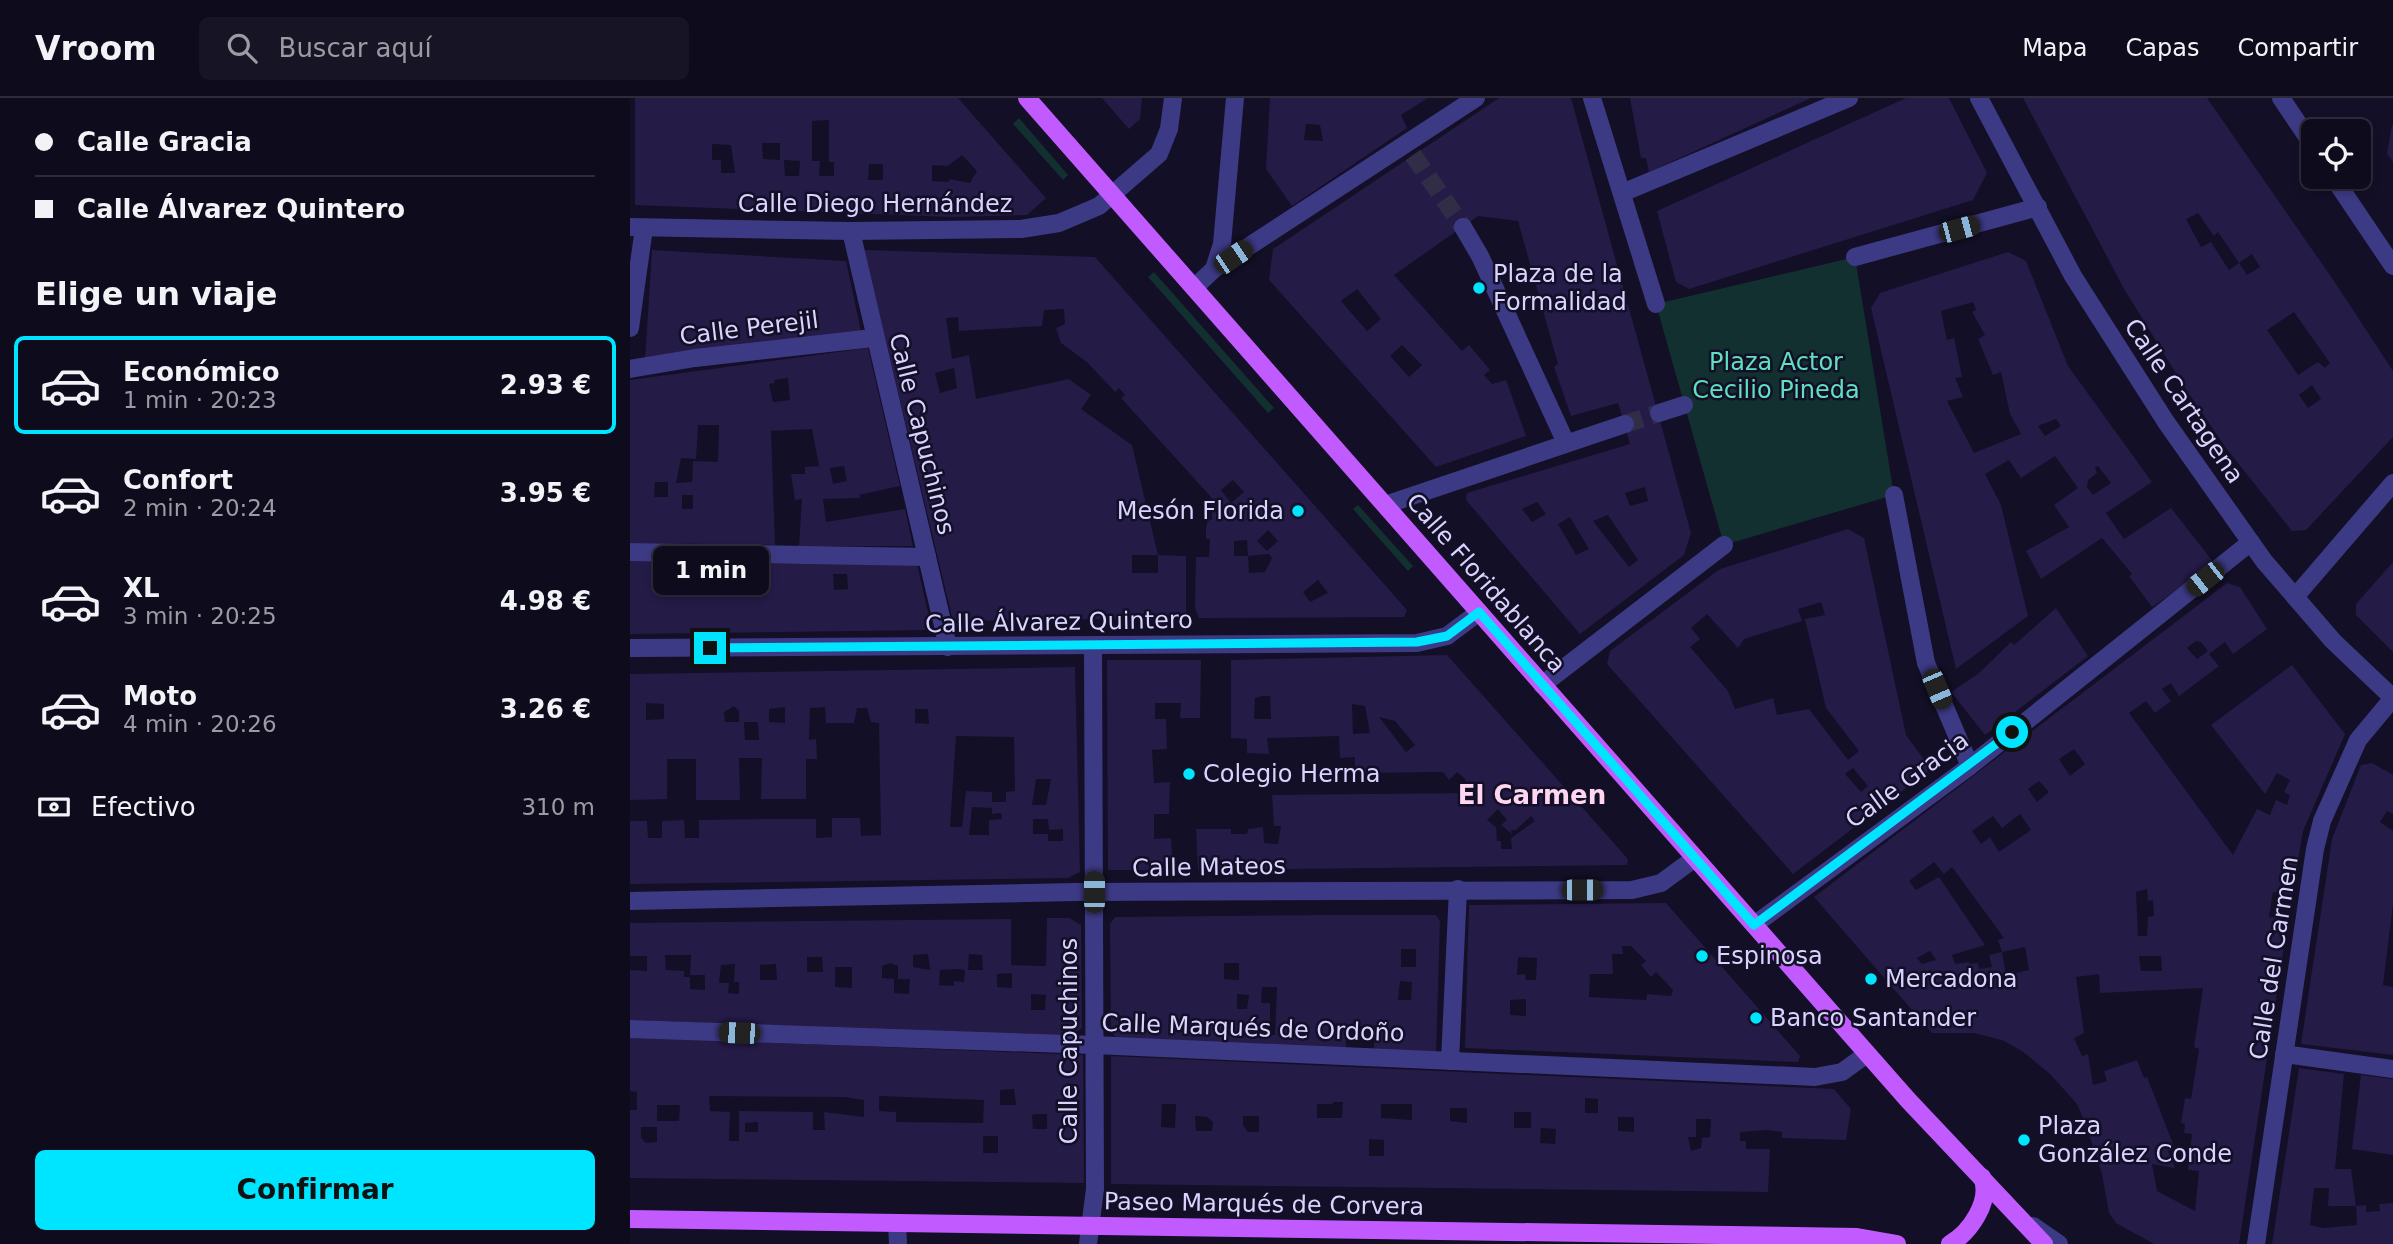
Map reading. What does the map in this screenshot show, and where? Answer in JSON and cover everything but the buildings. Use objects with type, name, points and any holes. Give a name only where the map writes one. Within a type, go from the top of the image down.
[{"type":"main road","name":"Calle Floridablanca","points":[[1027,98],[1867,1054],[1982,1177]]},
{"type":"main road","points":[[1982,1177],[2044,1244]]},
{"type":"main road","points":[[1950,1244],[1966,1231],[1979,1212],[1984,1188],[1982,1177]]},
{"type":"main road","name":"Paseo Marqués de Corvera","points":[[630,1219],[897,1223],[1089,1235],[1849,1237],[1897,1244]]},
{"type":"street","name":"Calle Diego Hernández","points":[[637,228],[851,231],[1041,226],[1088,214],[1113,196],[1159,154],[1169,129],[1172,98]]},
{"type":"street","points":[[1214,269],[1222,244],[1235,98]]},
{"type":"street","points":[[1194,288],[1214,269],[1407,150],[1476,98]]},
{"type":"street","points":[[1592,98],[1656,304]]},
{"type":"street","points":[[1622,193],[1849,98]]},
{"type":"street","name":"Calle Cartagena","points":[[1979,98],[2106,331],[2251,542],[2333,641],[2393,698]]},
{"type":"street","points":[[2281,98],[2301,128]]},
{"type":"street","points":[[2341,189],[2393,266]]},
{"type":"street","points":[[1855,257],[2038,207]]},
{"type":"street","points":[[1463,227],[1480,256],[1566,443]]},
{"type":"street","points":[[630,328],[637,228]]},
{"type":"street","name":"Calle Capuchinos","points":[[851,231],[873,338],[948,647]]},
{"type":"street","name":"Calle Perejil","points":[[630,369],[683,360],[873,338]]},
{"type":"street","points":[[1659,413],[1684,405]]},
{"type":"street","points":[[1385,505],[1625,424]]},
{"type":"street","points":[[2295,597],[2393,482]]},
{"type":"street","points":[[1894,495],[1926,663],[1969,766]]},
{"type":"street","name":"Calle Gracia","points":[[1754,925],[1969,766],[2251,542]]},
{"type":"street","points":[[1542,685],[1724,545]]},
{"type":"street","points":[[630,552],[927,557]]},
{"type":"street","name":"Calle Álvarez Quintero","points":[[630,648],[1429,642],[1454,632],[1479,612]]},
{"type":"street","name":"Calle Capuchinos","points":[[1089,1235],[1095,1189],[1093,646]]},
{"type":"street","name":"Calle del Carmen","points":[[2256,1244],[2322,821],[2358,740],[2393,698]]},
{"type":"street","name":"Calle Mateos","points":[[630,901],[1094,892],[1632,890],[1661,883],[1695,858]]},
{"type":"street","points":[[1450,1061],[1458,889]]},
{"type":"street","name":"Calle Marqués de Ordoño","points":[[630,1029],[1094,1045],[1815,1077],[1842,1072],[1867,1054]]},
{"type":"street","points":[[2284,1054],[2393,1069]]},
{"type":"street","points":[[2015,1212],[2059,1244]]},
{"type":"street","points":[[897,1223],[898,1244]]},
{"type":"green space","points":[[1019,118],[1068,175],[1063,180],[1013,124]]},
{"type":"green space","name":"Plaza Actor Cecilio Pineda","points":[[1855,257],[1894,495],[1724,545],[1656,304]]},
{"type":"green space","points":[[1154,272],[1274,408],[1268,413],[1148,277]]},
{"type":"green space","points":[[1358,505],[1413,566],[1408,571],[1353,509]]},
{"type":"tunnel","points":[[1413,155],[1463,227]]},
{"type":"tunnel","points":[[1625,424],[1659,413]]},
{"type":"place","name":"Plaza de la Formalidad","points":[[1479,288]]},
{"type":"place","name":"Mesón Florida","points":[[1298,511]]},
{"type":"place","name":"Colegio Herma","points":[[1189,774]]},
{"type":"place","name":"Espinosa","points":[[1702,956]]},
{"type":"place","name":"Mercadona","points":[[1871,979]]},
{"type":"place","name":"Banco Santander","points":[[1756,1018]]},
{"type":"place","name":"Plaza González Conde","points":[[2024,1140]]},
{"type":"district","name":"El Carmen","points":[[1532,795]]},
{"type":"route","points":[[710,648],[1429,642],[1454,632],[1479,612],[1754,925],[2012,732]]}]
